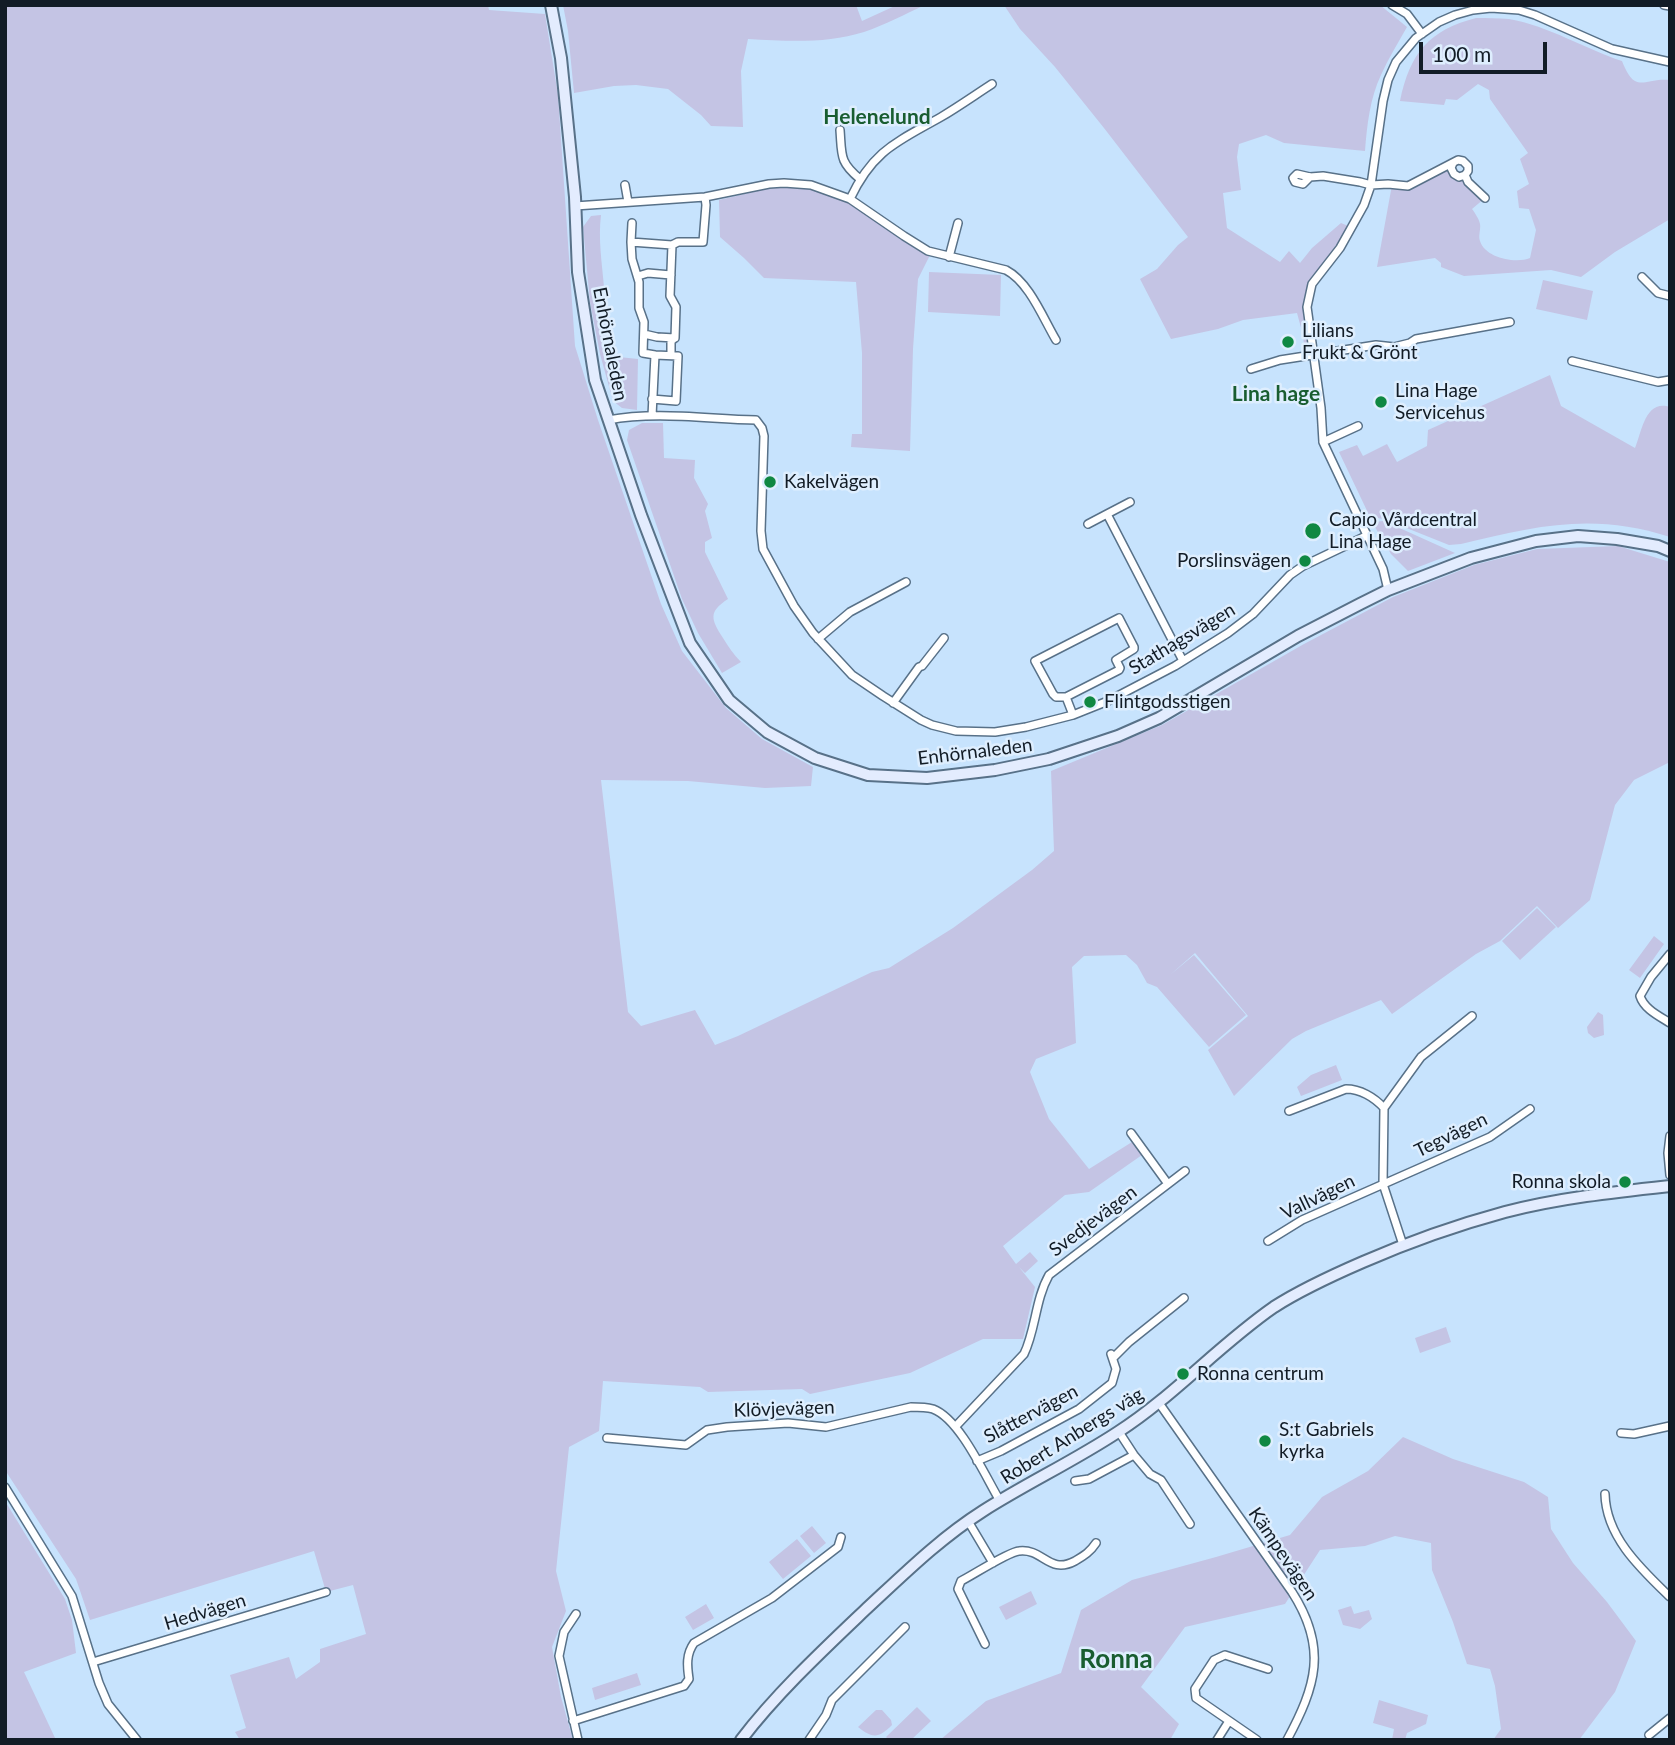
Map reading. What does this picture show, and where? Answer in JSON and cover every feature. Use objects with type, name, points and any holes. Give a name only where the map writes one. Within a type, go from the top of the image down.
[{"type":"street","name":"Enhörnaleden","points":[[551,5],[561,58],[575,206],[578,272],[585,326],[595,380],[641,515],[690,643],[729,700],[767,732],[815,758],[868,775],[927,779],[995,770],[1048,759],[1118,736],[1159,718],[1298,636],[1388,590],[1471,558],[1536,541],[1578,536],[1618,539],[1658,546],[1670,551]]},
{"type":"street","points":[[1392,5],[1406,14],[1422,34]]},
{"type":"street","points":[[1664,5],[1670,6]]},
{"type":"street","points":[[1388,590],[1383,569],[1323,442],[1307,307],[1310,290],[1353,228],[1364,205],[1371,185],[1383,101],[1396,62],[1422,34],[1439,22],[1473,10],[1503,7],[1535,15],[1612,49],[1670,62]]},
{"type":"street","points":[[850,199],[872,163],[893,144],[945,115],[992,84]]},
{"type":"street","points":[[840,130],[843,161],[849,171],[860,179]]},
{"type":"street","points":[[1310,177],[1323,176],[1371,185],[1408,186],[1458,160],[1465,162],[1468,169],[1465,175],[1460,177],[1454,174],[1451,168],[1453,163]]},
{"type":"street","points":[[1465,175],[1468,182],[1485,198]]},
{"type":"street","points":[[575,206],[705,197],[769,184],[811,185],[850,199],[928,251],[1015,274],[1025,284],[1056,340]]},
{"type":"street","points":[[625,185],[628,202]]},
{"type":"street","points":[[631,242],[672,245],[678,242],[703,242],[705,197]]},
{"type":"street","points":[[632,223],[632,259],[638,276],[639,308],[644,322],[643,353],[678,356],[676,401],[652,399]]},
{"type":"street","points":[[949,257],[958,223]]},
{"type":"street","points":[[671,355],[671,341],[675,338],[676,307],[670,296],[672,245]]},
{"type":"street","points":[[638,276],[648,273],[671,275]]},
{"type":"street","points":[[1642,277],[1658,293],[1670,296]]},
{"type":"street","points":[[1251,369],[1280,360],[1376,345],[1394,347],[1416,339],[1510,321]]},
{"type":"street","points":[[645,334],[675,338]]},
{"type":"street","points":[[608,420],[652,416],[655,355]]},
{"type":"street","points":[[1572,361],[1658,382],[1670,380]]},
{"type":"street","name":"Stathagsvägen","points":[[652,416],[756,420],[762,428],[764,443],[761,531],[763,549],[786,594],[818,639],[852,675],[932,725],[956,732],[995,732],[1026,727],[1073,715],[1108,701],[1183,661],[1228,633],[1253,614],[1290,575],[1303,566],[1366,536]]},
{"type":"street","points":[[1323,442],[1358,426]]},
{"type":"street","points":[[1088,524],[1130,502]]},
{"type":"street","points":[[1107,514],[1183,661]]},
{"type":"street","points":[[818,639],[850,612],[906,582]]},
{"type":"street","points":[[1119,618],[1134,649],[1115,660],[1119,670],[1066,697],[1052,694],[1035,661],[1119,618]]},
{"type":"street","points":[[893,703],[944,638]]},
{"type":"street","points":[[1066,697],[1073,715]]},
{"type":"street","points":[[1670,954],[1640,996],[1648,1008],[1670,1023]]},
{"type":"street","points":[[1403,1245],[1383,1184],[1384,1108],[1421,1057],[1472,1016]]},
{"type":"street","points":[[1289,1111],[1346,1089],[1362,1092],[1384,1108]]},
{"type":"street","name":"Tegvägen","points":[[1383,1184],[1489,1137],[1530,1109]]},
{"type":"street","points":[[1131,1133],[1168,1184]]},
{"type":"street","points":[[1670,1136],[1670,1175]]},
{"type":"street","name":"Svedjevägen","points":[[956,1426],[1024,1354],[1030,1341],[1041,1289],[1048,1275],[1185,1171]]},
{"type":"street","name":"Vallvägen","points":[[1268,1241],[1302,1220],[1383,1184]]},
{"type":"street","name":"Robert Anbergs väg","points":[[741,1740],[829,1644],[948,1535],[1000,1501],[1119,1432],[1159,1403],[1227,1343],[1278,1304],[1335,1274],[1403,1245],[1506,1212],[1601,1193],[1670,1185]]},
{"type":"street","name":"Slåttervägen","points":[[977,1461],[1079,1409],[1112,1383],[1115,1369],[1112,1356],[1184,1298]]},
{"type":"street","name":"Kämpevägen","points":[[1159,1403],[1292,1592],[1308,1623],[1313,1637],[1311,1687],[1287,1740]]},
{"type":"street","name":"Klövjevägen","points":[[607,1438],[685,1445],[707,1430],[727,1427],[788,1423],[826,1427],[911,1407],[932,1409],[956,1426],[1000,1501]]},
{"type":"street","points":[[1621,1433],[1634,1434],[1670,1426]]},
{"type":"street","points":[[1119,1432],[1150,1474],[1161,1480],[1190,1524]]},
{"type":"street","points":[[1075,1481],[1089,1479],[1134,1455]]},
{"type":"street","points":[[5,1487],[72,1596],[108,1704],[137,1740]]},
{"type":"street","points":[[1605,1494],[1605,1508],[1619,1541],[1670,1597]]},
{"type":"street","points":[[968,1521],[993,1563]]},
{"type":"street","points":[[573,1721],[684,1686],[689,1679],[689,1651],[694,1643],[772,1598],[838,1547],[841,1537]]},
{"type":"street","points":[[985,1644],[958,1589],[961,1581],[1019,1551],[1035,1554],[1054,1565],[1066,1565],[1089,1553],[1096,1544]]},
{"type":"street","name":"Hedvägen","points":[[93,1662],[326,1592]]},
{"type":"street","points":[[576,1614],[564,1632],[559,1656],[578,1740]]},
{"type":"street","points":[[809,1740],[826,1715],[832,1700],[905,1627]]},
{"type":"street","points":[[1257,1740],[1196,1698],[1195,1689],[1214,1660],[1225,1655],[1268,1669]]},
{"type":"street","points":[[1648,1738],[1670,1718]]},
{"type":"street","points":[[1217,1740],[1229,1721]]},
{"type":"shaded area","points":[[5,5],[488,5],[489,10],[545,14],[558,95],[575,346],[661,604],[682,651],[726,708],[762,739],[813,767],[811,786],[765,788],[688,781],[601,780],[628,1012],[641,1026],[695,1010],[715,1045],[872,972],[889,968],[953,928],[1054,851],[1051,771],[1162,725],[1393,597],[1474,565],[1537,549],[1618,546],[1670,562],[1670,762],[1634,780],[1615,805],[1590,900],[1558,928],[1537,906],[1500,941],[1476,954],[1392,1014],[1381,1000],[1292,1039],[1234,1096],[1208,1050],[1248,1016],[1195,953],[1170,975],[1194,955],[1246,1015],[1209,1047],[1157,987],[1147,983],[1137,965],[1126,955],[1084,956],[1072,967],[1076,1043],[1036,1059],[1030,1072],[1049,1119],[1089,1169],[1132,1142],[1142,1155],[1089,1192],[1065,1195],[1003,1246],[1016,1264],[1030,1252],[1038,1261],[1025,1273],[1019,1267],[1035,1287],[1023,1339],[983,1339],[910,1373],[810,1394],[802,1389],[708,1392],[700,1387],[603,1381],[599,1431],[569,1447],[556,1571],[566,1611],[552,1647],[561,1697],[573,1740],[240,1740],[235,1732],[246,1728],[230,1675],[289,1657],[296,1679],[320,1662],[320,1649],[366,1634],[353,1585],[326,1592],[314,1551],[90,1620],[76,1579],[5,1470]]},
{"type":"shaded area","points":[[563,5],[856,5],[862,21],[897,5],[925,5],[880,26],[850,36],[806,41],[748,39],[741,71],[743,127],[711,126],[668,89],[636,85],[574,93]]},
{"type":"shaded area","points":[[1004,5],[1380,5],[1407,27],[1377,84],[1368,122],[1365,151],[1284,143],[1266,135],[1239,144],[1237,157],[1241,190],[1223,193],[1227,228],[1280,262],[1289,251],[1300,263],[1312,248],[1341,223],[1353,228],[1324,267],[1308,297],[1314,355],[1305,356],[1297,313],[1243,320],[1218,329],[1171,339],[1140,279],[1157,269],[1188,237],[1055,67],[1020,29]]},
{"type":"shaded area","points":[[1476,18],[1509,19],[1553,32],[1622,61],[1636,82],[1670,80],[1670,219],[1615,252],[1581,277],[1551,270],[1464,276],[1441,267],[1441,263],[1435,258],[1377,267],[1392,185],[1400,186],[1451,168],[1485,198],[1472,209],[1479,222],[1479,239],[1483,247],[1494,255],[1509,260],[1530,258],[1536,230],[1529,209],[1519,208],[1517,191],[1529,184],[1520,159],[1528,153],[1490,99],[1489,90],[1478,84],[1457,100],[1446,99],[1444,105],[1400,101],[1409,69],[1424,46],[1446,29]]},
{"type":"shaded area","points":[[784,187],[809,189],[850,203],[930,255],[918,279],[910,451],[851,447],[852,434],[862,434],[862,353],[856,282],[764,278],[720,237],[719,200]]},
{"type":"shaded area","points":[[601,215],[607,323],[619,357],[638,359],[637,410],[622,408],[613,401],[590,302],[583,227],[591,216]]},
{"type":"shaded area","points":[[929,272],[1001,275],[1000,316],[928,312]]},
{"type":"shaded area","points":[[1543,280],[1593,291],[1587,320],[1536,309]]},
{"type":"shaded area","points":[[1550,375],[1561,406],[1635,448],[1650,412],[1662,406],[1670,407],[1670,537],[1642,529],[1590,523],[1540,527],[1449,545],[1384,519],[1370,517],[1339,452],[1357,445],[1363,456],[1387,444],[1397,462],[1427,446],[1428,430]]},
{"type":"shaded area","points":[[642,423],[663,423],[664,458],[695,460],[694,478],[708,504],[705,511],[712,538],[705,542],[705,552],[728,599],[714,612],[714,621],[741,662],[722,673],[682,599],[627,440],[629,430]]},
{"type":"shaded area","points":[[1384,521],[1455,553],[1408,571],[1391,554],[1372,522]]},
{"type":"shaded area","points":[[1537,908],[1556,927],[1520,960],[1502,941]]},
{"type":"shaded area","points":[[1654,936],[1664,944],[1640,978],[1629,970]]},
{"type":"shaded area","points":[[1598,1012],[1603,1015],[1604,1035],[1594,1038],[1588,1033],[1587,1027]]},
{"type":"shaded area","points":[[1336,1065],[1342,1080],[1301,1096],[1297,1087],[1311,1075]]},
{"type":"shaded area","points":[[1446,1327],[1451,1342],[1420,1353],[1415,1338]]},
{"type":"shaded area","points":[[1403,1437],[1453,1459],[1524,1482],[1548,1497],[1551,1529],[1573,1563],[1636,1641],[1615,1692],[1579,1740],[1493,1740],[1501,1729],[1490,1669],[1467,1664],[1432,1570],[1431,1543],[1395,1536],[1365,1546],[1320,1550],[1285,1604],[1185,1627],[1141,1687],[1179,1724],[1170,1740],[940,1740],[986,1701],[1061,1673],[1081,1610],[1132,1580],[1290,1535],[1322,1497],[1368,1471]]},
{"type":"shaded area","points":[[5,1501],[65,1599],[72,1620],[76,1653],[24,1672],[56,1740],[5,1740]]},
{"type":"shaded area","points":[[812,1526],[826,1543],[814,1553],[800,1536]]},
{"type":"shaded area","points":[[797,1539],[811,1556],[783,1579],[769,1562]]},
{"type":"shaded area","points":[[1031,1591],[1037,1604],[1006,1620],[999,1607]]},
{"type":"shaded area","points":[[706,1604],[714,1618],[693,1630],[685,1617]]},
{"type":"shaded area","points":[[1351,1606],[1354,1614],[1369,1610],[1372,1619],[1360,1629],[1343,1625],[1338,1610]]},
{"type":"shaded area","points":[[637,1673],[641,1685],[595,1700],[592,1688]]},
{"type":"shaded area","points":[[1379,1700],[1428,1715],[1426,1724],[1407,1733],[1405,1740],[1392,1740],[1394,1729],[1373,1723]]},
{"type":"shaded area","points":[[917,1707],[931,1721],[911,1740],[889,1740],[886,1737]]},
{"type":"shaded area","points":[[876,1710],[882,1710],[892,1725],[879,1735],[872,1735],[858,1727]]},
{"type":"place","name":"Lilians Frukt & Grönt","points":[[1288,342]]},
{"type":"place","name":"Lina Hage Servicehus","points":[[1381,402]]},
{"type":"place","name":"Kakelvägen","points":[[770,482]]},
{"type":"place","name":"Capio Vårdcentral Lina Hage","points":[[1313,531]]},
{"type":"place","name":"Porslinsvägen","points":[[1305,561]]},
{"type":"place","name":"Flintgodsstigen","points":[[1090,702]]},
{"type":"place","name":"Ronna skola","points":[[1625,1182]]},
{"type":"place","name":"Ronna centrum","points":[[1183,1374]]},
{"type":"place","name":"S:t Gabriels kyrka","points":[[1265,1441]]},
{"type":"district","name":"Helenelund","points":[[877,117]]},
{"type":"district","name":"Lina hage","points":[[1276,394]]},
{"type":"district","name":"Ronna","points":[[1116,1660]]}]
